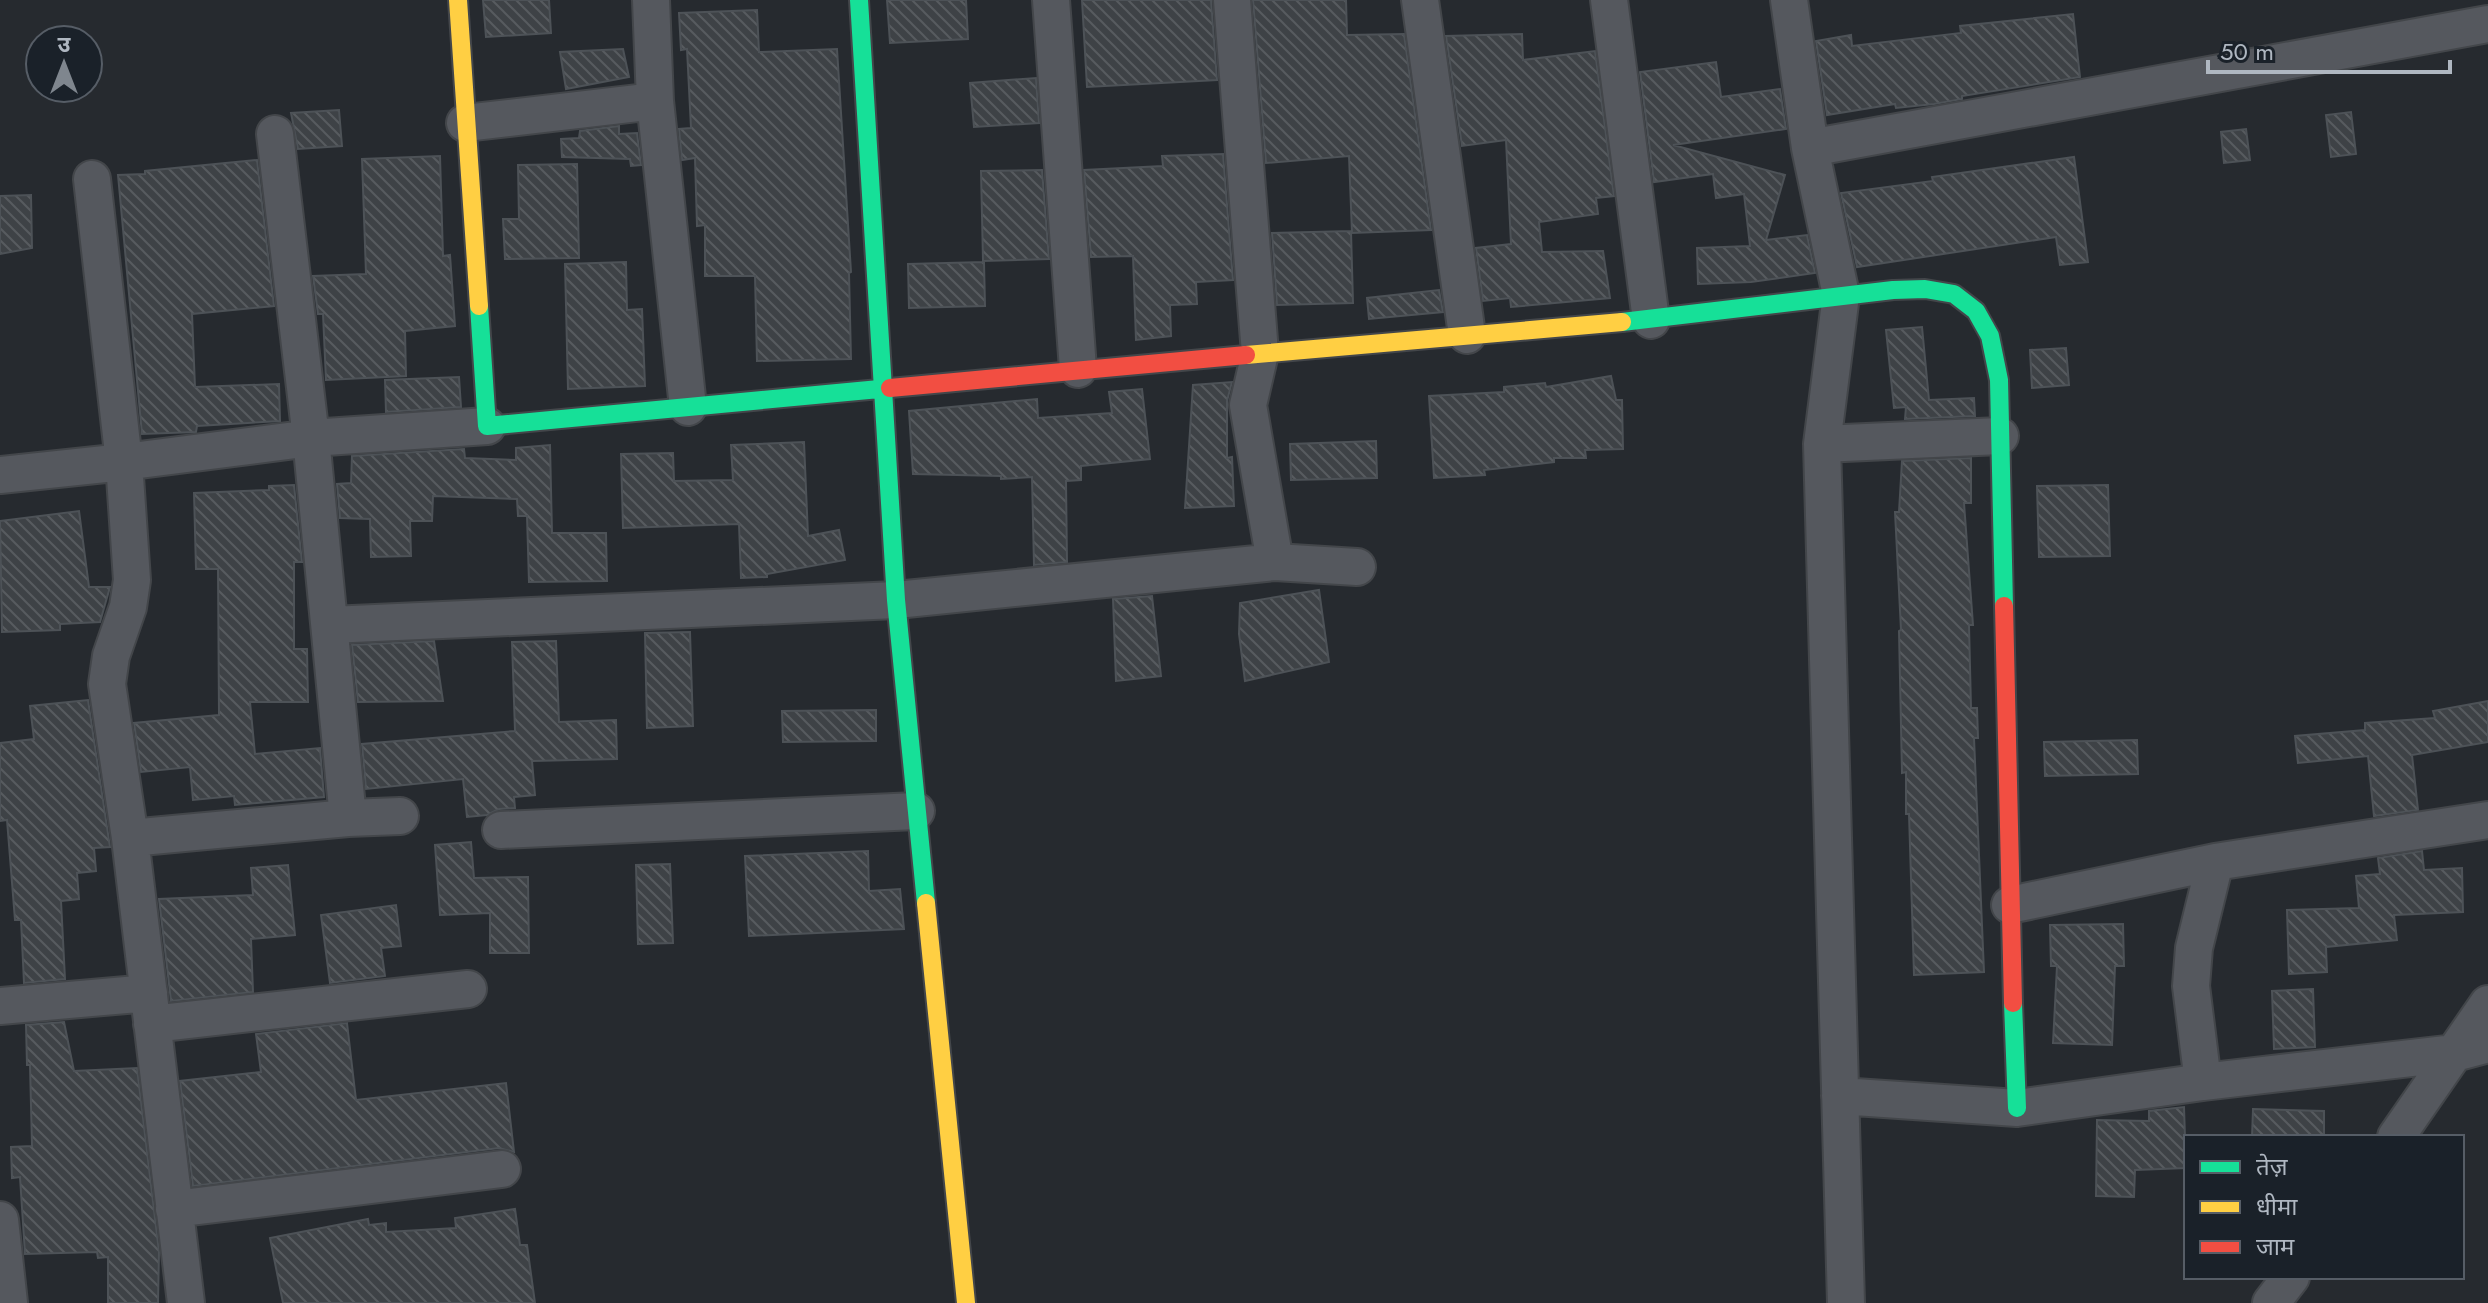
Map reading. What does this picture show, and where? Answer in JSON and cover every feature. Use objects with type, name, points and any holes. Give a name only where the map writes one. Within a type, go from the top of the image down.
[{"type":"street","points":[[458,0],[487,426]]},
{"type":"street","points":[[651,0],[655,101],[688,407]]},
{"type":"street","points":[[859,0],[896,600],[966,1303]]},
{"type":"street","points":[[1051,0],[1078,369]]},
{"type":"street","points":[[1232,0],[1260,353],[1248,405],[1275,562]]},
{"type":"street","points":[[1420,0],[1467,335]]},
{"type":"street","points":[[1609,0],[1651,320]]},
{"type":"street","points":[[1789,0],[1810,148],[1841,295],[1822,444],[1846,1303]]},
{"type":"street","points":[[1810,148],[2488,24]]},
{"type":"street","points":[[465,123],[655,101]]},
{"type":"street","points":[[275,134],[311,438],[348,818]]},
{"type":"street","points":[[92,179],[124,462],[131,595],[111,656],[107,684],[130,838],[186,1303]]},
{"type":"street","points":[[0,475],[311,438],[487,426],[1078,369],[1651,320],[1841,295],[1940,290],[1964,300],[1984,320],[1994,343],[1999,380],[2017,1108]]},
{"type":"street","points":[[1822,444],[2000,436]]},
{"type":"street","points":[[330,625],[896,600],[1275,562],[1357,567]]},
{"type":"street","points":[[501,830],[916,811]]},
{"type":"street","points":[[130,838],[400,816]]},
{"type":"street","points":[[2010,905],[2215,862],[2488,820]]},
{"type":"street","points":[[2203,1082],[2191,986],[2194,948],[2215,862]]},
{"type":"street","points":[[0,1006],[150,1008],[468,989]]},
{"type":"street","points":[[2398,1135],[2472,1049],[2488,1004]]},
{"type":"street","points":[[1840,1096],[2017,1108],[2472,1049]]},
{"type":"street","points":[[174,1209],[502,1169]]},
{"type":"street","points":[[0,1220],[9,1303]]},
{"type":"street","points":[[2271,1303],[2289,1279]]},
{"type":"building","points":[[483,0],[549,0],[551,33],[486,37]]},
{"type":"building","points":[[887,0],[966,0],[968,39],[890,43]]},
{"type":"building","points":[[1082,0],[1211,0],[1217,80],[1087,87]]},
{"type":"building","points":[[1253,0],[1346,0],[1347,35],[1404,34],[1431,230],[1352,233],[1349,156],[1266,163]]},
{"type":"building","points":[[757,10],[759,52],[837,49],[851,272],[851,359],[757,361],[755,276],[705,276],[705,225],[697,226],[695,158],[682,160],[679,129],[691,128],[687,49],[681,50],[679,13]]},
{"type":"building","points":[[2073,14],[2080,77],[1962,96],[1962,99],[1934,104],[1896,108],[1895,104],[1827,115],[1816,41],[1851,35],[1852,46],[1961,33],[1960,26]]},
{"type":"building","points":[[1522,34],[1523,60],[1595,51],[1614,196],[1596,198],[1598,214],[1539,222],[1542,252],[1603,251],[1610,298],[1511,307],[1510,298],[1483,301],[1476,248],[1511,244],[1506,140],[1462,146],[1446,36]]},
{"type":"building","points":[[623,49],[629,77],[566,89],[560,52]]},
{"type":"building","points":[[1716,62],[1721,97],[1780,89],[1786,129],[1673,145],[1785,175],[1766,240],[1807,235],[1815,273],[1751,282],[1698,284],[1697,248],[1750,246],[1744,194],[1716,198],[1713,174],[1654,182],[1640,72]]},
{"type":"building","points":[[1036,78],[1039,123],[974,127],[970,83]]},
{"type":"building","points":[[339,110],[342,146],[298,149],[291,113]]},
{"type":"building","points":[[2351,112],[2356,154],[2331,157],[2326,115]]},
{"type":"building","points":[[619,126],[619,134],[637,133],[641,165],[631,166],[630,159],[562,157],[561,139],[579,138],[580,131]]},
{"type":"building","points":[[2246,129],[2250,160],[2224,163],[2221,132]]},
{"type":"building","points":[[1223,154],[1233,280],[1196,282],[1197,304],[1170,305],[1171,336],[1136,340],[1133,256],[1091,257],[1084,170],[1163,166],[1162,156]]},
{"type":"building","points":[[440,156],[443,256],[450,255],[455,326],[405,331],[406,376],[326,380],[323,314],[318,314],[313,276],[366,274],[362,159]]},
{"type":"building","points":[[2074,157],[2088,262],[2060,265],[2056,237],[1857,267],[1841,193]]},
{"type":"building","points":[[257,160],[274,306],[192,314],[195,387],[279,384],[280,421],[197,426],[196,432],[142,434],[118,175]]},
{"type":"building","points":[[577,164],[579,258],[505,259],[503,219],[519,219],[518,165]]},
{"type":"building","points":[[1042,170],[1049,259],[983,261],[981,171]]},
{"type":"building","points":[[31,195],[32,248],[0,254],[0,196]]},
{"type":"building","points":[[1351,231],[1353,303],[1277,305],[1272,233]]},
{"type":"building","points":[[626,262],[627,310],[642,309],[645,386],[568,389],[565,264]]},
{"type":"building","points":[[984,262],[985,306],[909,308],[908,264]]},
{"type":"building","points":[[1439,290],[1443,312],[1369,319],[1367,298]]},
{"type":"building","points":[[1922,327],[1929,400],[1974,398],[1975,416],[1905,419],[1906,407],[1894,408],[1886,330]]},
{"type":"building","points":[[2066,348],[2069,385],[2032,388],[2030,350]]},
{"type":"building","points":[[1611,376],[1616,400],[1622,400],[1623,449],[1585,450],[1586,458],[1554,458],[1554,462],[1484,470],[1485,475],[1434,478],[1429,396],[1504,392],[1504,387],[1545,383],[1546,387]]},
{"type":"building","points":[[459,377],[461,407],[386,412],[385,380]]},
{"type":"building","points":[[1232,382],[1227,401],[1227,458],[1232,457],[1234,506],[1185,508],[1193,385]]},
{"type":"building","points":[[1142,389],[1150,459],[1081,466],[1081,480],[1066,481],[1067,562],[1034,565],[1032,477],[1001,479],[1001,476],[913,474],[909,411],[1037,399],[1038,418],[1112,413],[1109,392]]},
{"type":"building","points":[[1376,441],[1377,478],[1291,480],[1290,444]]},
{"type":"building","points":[[804,442],[808,536],[839,530],[845,560],[767,574],[767,577],[741,578],[739,524],[623,528],[621,454],[673,453],[674,481],[733,480],[731,445]]},
{"type":"building","points":[[550,445],[552,533],[606,533],[607,581],[529,582],[527,516],[518,516],[517,499],[433,496],[432,521],[410,521],[411,556],[371,557],[370,519],[340,518],[337,484],[351,483],[352,456],[464,449],[465,458],[516,460],[516,448]]},
{"type":"building","points":[[1971,458],[1971,503],[1964,503],[1973,625],[1969,625],[1971,708],[1977,708],[1978,738],[1974,738],[1984,972],[1914,975],[1909,814],[1906,814],[1906,772],[1902,773],[1901,630],[1895,512],[1899,512],[1902,461]]},
{"type":"building","points":[[294,485],[302,562],[294,562],[294,649],[307,649],[308,702],[250,702],[255,754],[320,748],[324,797],[235,805],[234,796],[193,800],[190,767],[141,772],[134,723],[219,715],[218,569],[196,569],[194,493],[269,490],[269,486]]},
{"type":"building","points":[[2108,485],[2110,556],[2039,557],[2037,486]]},
{"type":"building","points":[[79,511],[89,587],[110,587],[100,622],[60,624],[60,630],[2,632],[0,521]]},
{"type":"building","points":[[1319,590],[1329,662],[1245,681],[1239,634],[1240,603]]},
{"type":"building","points":[[1152,596],[1161,676],[1116,681],[1113,599]]},
{"type":"building","points":[[690,632],[693,726],[647,728],[645,633]]},
{"type":"building","points":[[434,641],[443,701],[358,702],[352,645]]},
{"type":"building","points":[[556,641],[559,722],[616,720],[617,759],[532,761],[535,795],[514,797],[515,808],[499,809],[487,815],[467,817],[463,779],[366,789],[362,744],[515,731],[512,642]]},
{"type":"building","points":[[88,700],[110,847],[94,848],[96,871],[77,873],[79,899],[61,901],[65,979],[24,983],[21,920],[15,920],[7,820],[0,821],[0,743],[34,739],[30,706]]},
{"type":"building","points":[[2488,701],[2488,742],[2412,755],[2418,810],[2374,816],[2368,756],[2298,763],[2295,736],[2365,730],[2365,723],[2435,718],[2433,711]]},
{"type":"building","points":[[876,710],[876,741],[783,742],[782,711]]},
{"type":"building","points":[[2137,740],[2138,774],[2045,776],[2044,742]]},
{"type":"building","points":[[471,842],[474,878],[528,877],[529,953],[490,953],[490,913],[440,915],[435,845]]},
{"type":"building","points":[[868,851],[869,891],[900,889],[904,929],[749,936],[745,856]]},
{"type":"building","points":[[2422,851],[2424,870],[2462,868],[2463,912],[2394,915],[2397,940],[2326,947],[2327,972],[2289,974],[2287,910],[2359,908],[2356,876],[2380,874],[2378,858]]},
{"type":"building","points":[[670,864],[673,943],[638,944],[636,865]]},
{"type":"building","points":[[288,865],[295,935],[251,939],[253,992],[171,1001],[159,899],[253,895],[251,868]]},
{"type":"building","points":[[396,905],[401,946],[381,948],[385,976],[330,983],[321,915]]},
{"type":"building","points":[[2123,924],[2124,966],[2115,966],[2112,1045],[2053,1043],[2057,966],[2051,966],[2050,925]]},
{"type":"building","points":[[2313,989],[2315,1047],[2274,1049],[2272,991]]},
{"type":"building","points":[[64,1022],[74,1071],[137,1068],[159,1252],[158,1303],[108,1303],[108,1257],[98,1258],[97,1252],[25,1254],[20,1177],[12,1178],[11,1147],[32,1146],[26,1025]]},
{"type":"building","points":[[347,1023],[356,1100],[506,1083],[514,1152],[499,1148],[193,1186],[180,1081],[261,1072],[256,1034]]},
{"type":"building","points":[[2184,1107],[2184,1168],[2135,1170],[2134,1197],[2096,1196],[2097,1120],[2149,1121],[2149,1111]]},
{"type":"building","points":[[2253,1109],[2324,1111],[2324,1135],[2252,1135]]},
{"type":"building","points":[[515,1209],[520,1245],[527,1245],[535,1303],[283,1303],[270,1238],[368,1219],[369,1225],[386,1223],[386,1232],[456,1228],[455,1218]]},
{"type":"traffic: fast","points":[[859,0],[896,600],[926,903]]},
{"type":"traffic: fast","points":[[1622,322],[1893,290],[1925,289],[1954,294],[1976,311],[1990,336],[1999,380],[2004,606]]},
{"type":"traffic: fast","points":[[479,306],[487,426],[890,388]]},
{"type":"traffic: fast","points":[[2013,1003],[2017,1108]]},
{"type":"traffic: slow","points":[[458,0],[479,306]]},
{"type":"traffic: slow","points":[[1246,355],[1622,322]]},
{"type":"traffic: slow","points":[[926,903],[966,1303]]},
{"type":"traffic: jam","points":[[890,388],[1246,355]]},
{"type":"traffic: jam","points":[[2004,606],[2013,1003]]}]
